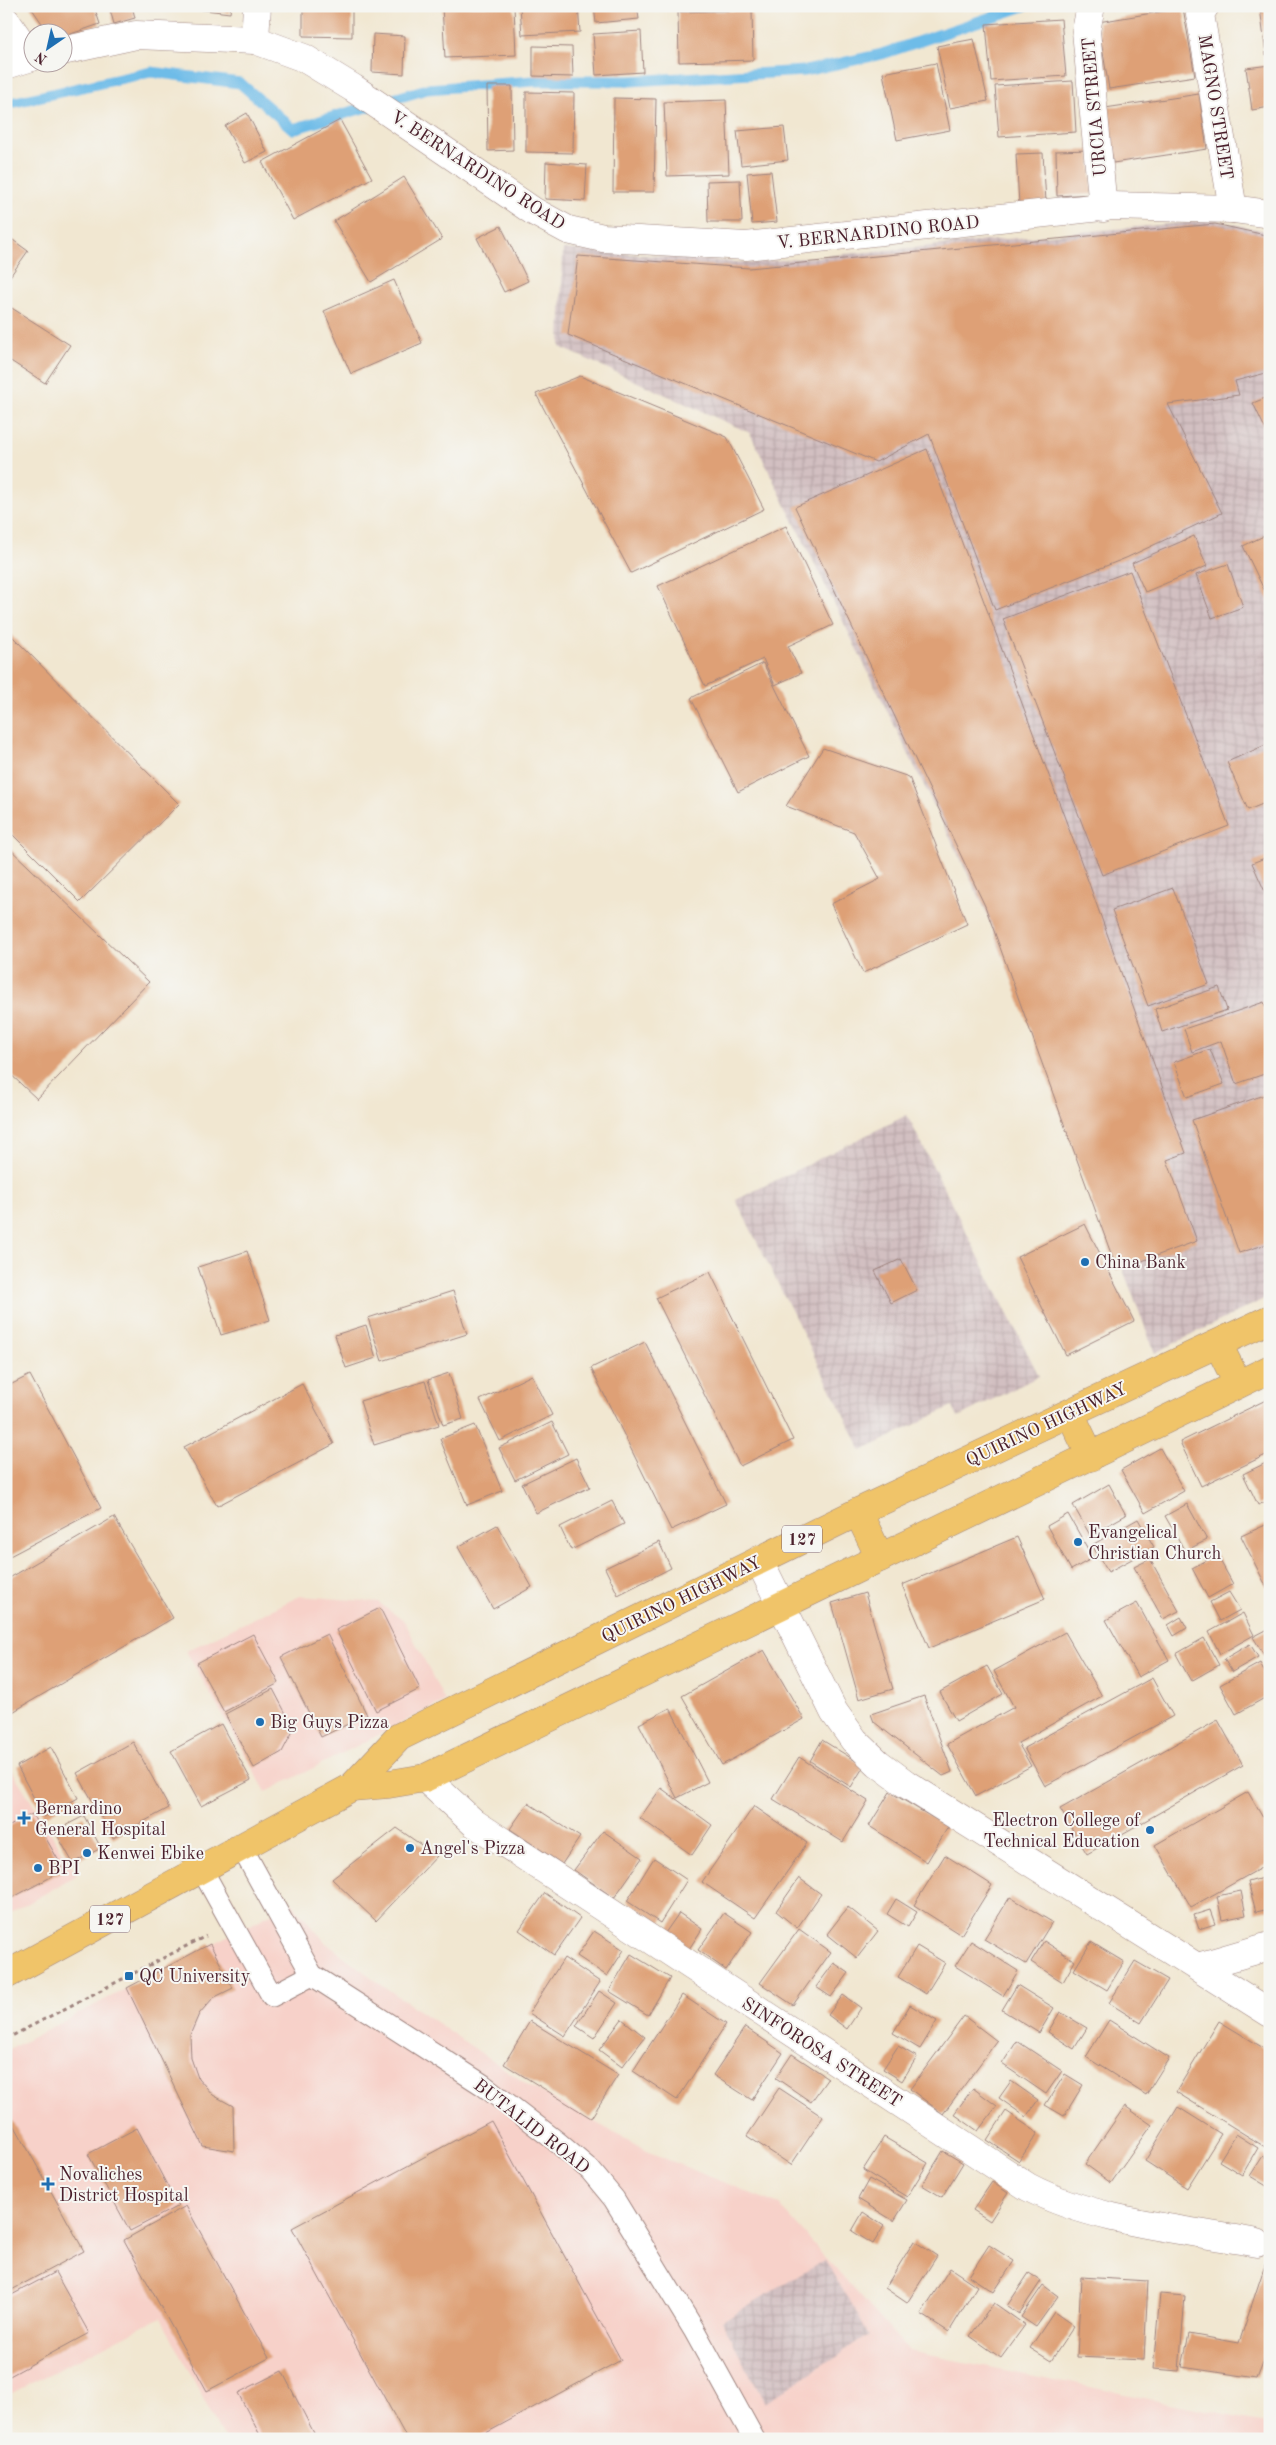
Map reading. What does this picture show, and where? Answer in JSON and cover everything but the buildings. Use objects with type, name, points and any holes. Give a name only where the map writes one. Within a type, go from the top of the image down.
[{"type":"main road","name":"QUIRINO HIGHWAY","points":[[6,1975],[352,1787],[399,1737],[858,1512],[1270,1319]]},
{"type":"main road","points":[[1218,1344],[1238,1384]]},
{"type":"main road","name":"QUIRINO HIGHWAY","points":[[352,1787],[389,1784],[425,1778],[1270,1369]]},
{"type":"main road","points":[[1070,1413],[1091,1457]]},
{"type":"main road","points":[[858,1512],[880,1558]]},
{"type":"street","points":[[255,40],[257,6]]},
{"type":"street","name":"URCIA STREET","points":[[1091,6],[1086,31],[1103,208]]},
{"type":"street","name":"MAGNO STREET","points":[[1205,6],[1200,14],[1232,209]]},
{"type":"street","points":[[6,21],[22,58]]},
{"type":"street","name":"V. BERNARDINO ROAD","points":[[72,49],[136,35],[255,40],[304,58],[354,88],[533,210],[568,230],[603,238],[746,246],[1103,208],[1232,209],[1270,214]]},
{"type":"street","points":[[759,1560],[834,1712],[854,1740],[878,1763],[906,1784],[1270,2013]]},
{"type":"street","name":"SINFOROSA STREET","points":[[425,1778],[474,1823],[1028,2187],[1054,2201],[1084,2211],[1257,2243]]},
{"type":"street","points":[[1198,1967],[1270,1946]]},
{"type":"lane","name":"BUTALID ROAD","points":[[241,1846],[312,1975],[482,2086],[556,2141],[590,2170],[614,2199],[694,2330],[754,2439]]},
{"type":"lane","points":[[201,1868],[272,1996],[312,1975]]},
{"type":"path","points":[[6,2039],[231,1923]]},
{"type":"shaded area","points":[[1213,220],[1270,232],[1270,1296],[1155,1353],[984,907],[750,433],[560,347],[563,249],[749,263]]},
{"type":"shaded area","points":[[907,1115],[1039,1376],[958,1417],[952,1406],[862,1451],[736,1200]]},
{"type":"shaded area","points":[[300,1596],[378,1602],[405,1622],[445,1701],[266,1792],[186,1651]]},
{"type":"shaded area","name":"Bernardino General Hospital","points":[[6,1761],[77,1875],[6,1916]]},
{"type":"shaded area","points":[[292,1903],[326,1943],[383,1986],[528,2085],[649,2152],[779,2205],[909,2351],[1270,2423],[1270,2439],[224,2439],[161,2317],[6,2396],[6,2051]]},
{"type":"shaded area","points":[[825,2260],[869,2334],[765,2403],[722,2321]]},
{"type":"waterway","points":[[6,104],[151,72],[240,83],[293,129],[427,89],[534,81],[630,81],[805,71],[882,54],[1024,6]]},
{"type":"place","name":"China Bank","points":[[1085,1262]]},
{"type":"place","name":"Evangelical Christian Church","points":[[1078,1542]]},
{"type":"place","name":"Big Guys Pizza","points":[[260,1722]]},
{"type":"place","name":"Bernardino General Hospital","points":[[24,1818]]},
{"type":"place","name":"Electron College of Technical Education","points":[[1150,1830]]},
{"type":"place","name":"Angel's Pizza","points":[[410,1848]]},
{"type":"place","name":"Kenwei Ebike","points":[[87,1853]]},
{"type":"place","name":"BPI","points":[[38,1868]]},
{"type":"place","name":"QC University","points":[[129,1976]]},
{"type":"place","name":"Novaliches District Hospital","points":[[48,2184]]}]
